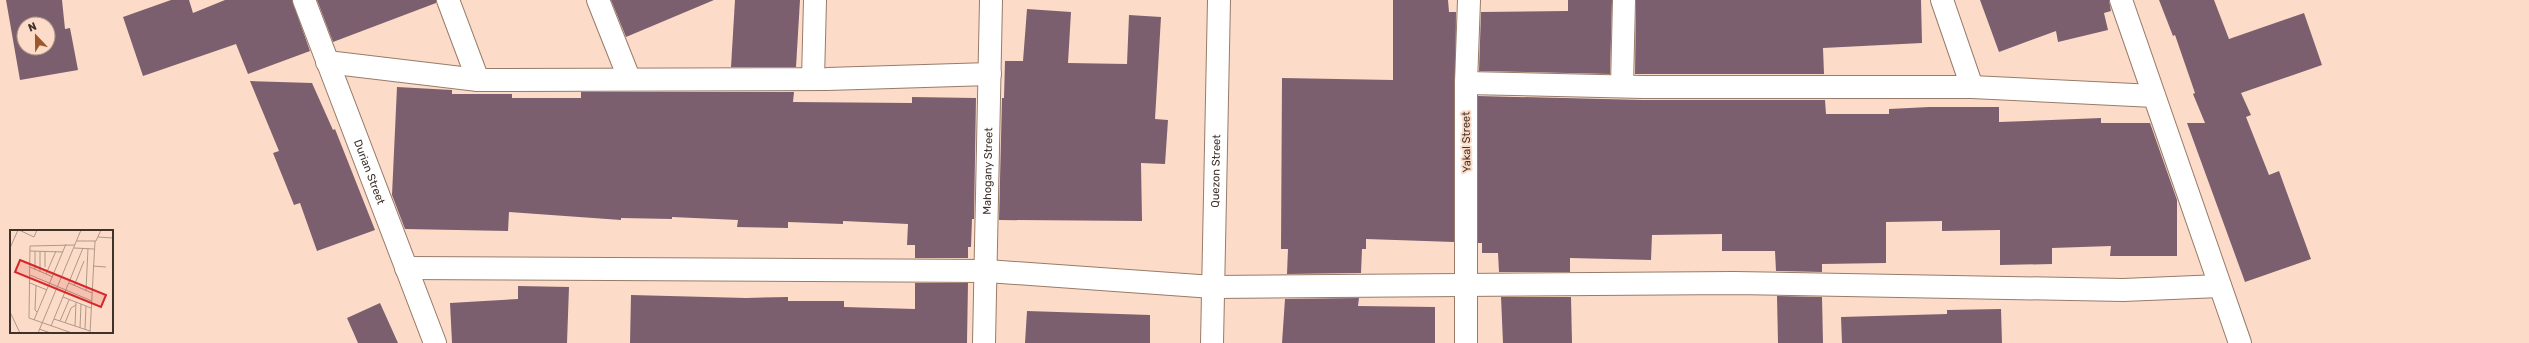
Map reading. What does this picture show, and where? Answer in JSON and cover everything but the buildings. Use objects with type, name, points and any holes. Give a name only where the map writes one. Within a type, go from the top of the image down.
[{"type":"street","name":"Durian Street","points":[[304,0],[435,343]]},
{"type":"street","points":[[448,0],[478,80]]},
{"type":"street","points":[[598,0],[629,78]]},
{"type":"street","points":[[813,79],[815,0]]},
{"type":"street","name":"Mahogany Street","points":[[984,343],[987,272],[991,0]]},
{"type":"street","name":"Quezon Street","points":[[1212,343],[1219,0]]},
{"type":"street","name":"Yakal Street","points":[[1466,343],[1468,285],[1466,84],[1469,0]]},
{"type":"street","points":[[1622,86],[1624,0]]},
{"type":"street","points":[[1942,0],[1972,87]]},
{"type":"street","points":[[2121,0],[2240,343]]},
{"type":"street","points":[[327,62],[478,80],[629,78],[813,79],[990,74]]},
{"type":"street","points":[[1466,84],[1972,87],[2154,96]]},
{"type":"street","points":[[406,268],[987,272],[1213,287],[1734,283],[2123,290],[2220,286]]}]
